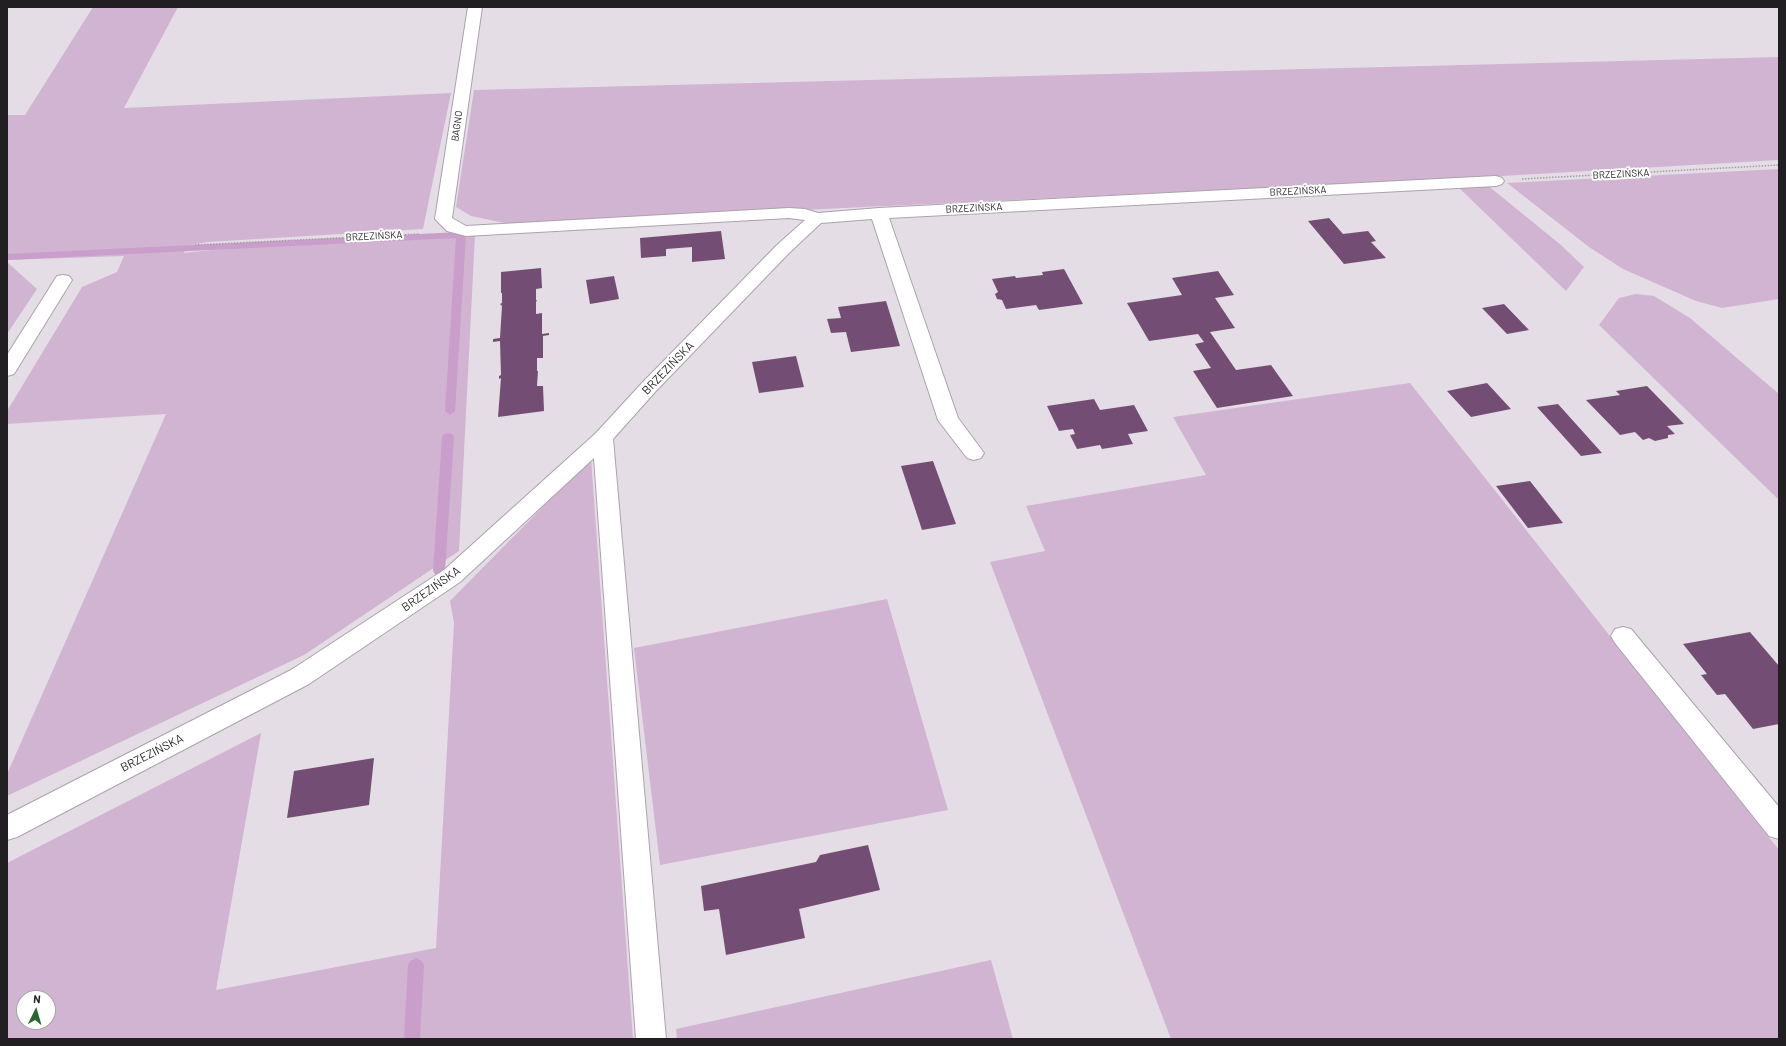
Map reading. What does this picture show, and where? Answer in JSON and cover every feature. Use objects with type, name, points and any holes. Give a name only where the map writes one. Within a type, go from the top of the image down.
[{"type":"street","name":"BAGNO","points":[[466,231],[448,225],[443,219],[475,7]]},
{"type":"street","name":"BRZEZIŃSKA","points":[[466,231],[788,213],[805,214],[816,218],[879,213],[1496,181]]},
{"type":"street","points":[[879,213],[948,420],[974,453]]},
{"type":"street","name":"BRZEZIŃSKA","points":[[7,828],[300,677],[452,576],[603,438],[778,254],[816,218]]},
{"type":"street","points":[[7,370],[63,280]]},
{"type":"street","points":[[603,438],[651,1039]]},
{"type":"street","points":[[1623,636],[1779,827]]},
{"type":"path","name":"BRZEZIŃSKA","points":[[1496,181],[1779,165]]},
{"type":"path","name":"BRZEZIŃSKA","points":[[195,245],[466,231]]},
{"type":"shaded area","points":[[93,7],[178,7],[124,108],[451,93],[423,229],[208,242],[186,246],[184,253],[240,247],[475,235],[459,551],[304,655],[7,796],[7,774],[166,414],[7,424],[7,411],[82,287],[117,272],[124,256],[7,260],[7,115],[25,115]]},
{"type":"shaded area","points":[[1779,57],[1779,160],[1450,179],[510,224],[471,216],[456,207],[474,90]]},
{"type":"shaded area","points":[[1779,169],[1779,299],[1722,308],[1696,301],[1623,269],[1589,247],[1507,183]]},
{"type":"shaded area","points":[[1486,184],[1561,245],[1584,267],[1566,291],[1457,186]]},
{"type":"shaded area","points":[[7,262],[37,289],[7,334]]},
{"type":"shaded area","points":[[1636,294],[1654,296],[1690,318],[1779,394],[1779,500],[1599,325],[1619,298]]},
{"type":"shaded area","points":[[1410,383],[1779,850],[1779,1039],[1171,1039],[990,562],[1045,551],[1026,506],[1206,475],[1173,417]]},
{"type":"shaded area","points":[[591,458],[633,1039],[7,1039],[7,863],[261,733],[216,990],[436,948],[454,623],[450,601]]},
{"type":"shaded area","points":[[887,599],[948,810],[660,865],[634,648]]},
{"type":"shaded area","points":[[991,960],[1013,1039],[677,1039],[676,1029]]},
{"type":"building","points":[[1329,218],[1343,234],[1368,231],[1376,241],[1371,242],[1386,258],[1344,264],[1308,221]]},
{"type":"building","points":[[721,231],[725,259],[692,262],[692,247],[666,249],[666,256],[641,258],[640,238]]},
{"type":"building","points":[[541,268],[542,288],[536,289],[536,314],[542,313],[542,334],[549,333],[549,335],[543,336],[543,358],[537,358],[537,386],[543,386],[544,411],[498,417],[501,378],[499,379],[499,376],[501,375],[500,341],[493,342],[493,339],[500,338],[502,306],[500,304],[502,303],[501,272]]},
{"type":"building","points":[[1064,269],[1083,304],[1039,310],[1036,305],[1006,309],[1002,300],[997,299],[995,294],[998,292],[992,279],[1043,275],[1042,272]]},
{"type":"building","points":[[1218,271],[1234,295],[1215,298],[1235,328],[1210,332],[1236,370],[1271,365],[1293,396],[1217,408],[1193,371],[1211,368],[1195,344],[1204,342],[1198,334],[1149,341],[1127,303],[1182,295],[1172,278]]},
{"type":"building","points":[[614,276],[619,299],[590,304],[586,280]]},
{"type":"building","points":[[886,301],[900,346],[851,352],[846,332],[831,333],[827,319],[841,318],[838,307]]},
{"type":"building","points":[[1504,304],[1529,330],[1507,334],[1482,308]]},
{"type":"building","points":[[796,356],[804,387],[759,393],[752,362]]},
{"type":"building","points":[[1487,383],[1511,409],[1471,417],[1447,391]]},
{"type":"building","points":[[1647,386],[1684,424],[1667,426],[1675,434],[1668,435],[1668,438],[1655,441],[1649,438],[1643,440],[1635,432],[1620,435],[1586,400],[1620,395],[1616,391]]},
{"type":"building","points":[[1094,399],[1100,410],[1134,405],[1148,431],[1128,434],[1133,444],[1102,449],[1100,445],[1077,449],[1070,435],[1075,434],[1073,429],[1059,431],[1047,406]]},
{"type":"building","points":[[1558,404],[1602,453],[1581,456],[1537,407]]},
{"type":"building","points":[[933,461],[956,524],[922,530],[901,466]]},
{"type":"building","points":[[1530,481],[1563,523],[1528,528],[1496,486]]},
{"type":"building","points":[[1750,632],[1779,666],[1779,724],[1753,729],[1725,694],[1717,695],[1701,675],[1707,674],[1683,644]]},
{"type":"building","points":[[374,758],[369,805],[287,818],[294,771]]},
{"type":"building","points":[[868,845],[880,890],[799,909],[805,938],[726,955],[719,909],[704,911],[701,886],[816,862],[820,855]]},
{"type":"waterway","points":[[7,257],[461,235],[450,411]]},
{"type":"waterway","points":[[439,571],[448,437]]},
{"type":"waterway","points":[[412,1039],[416,966]]}]
